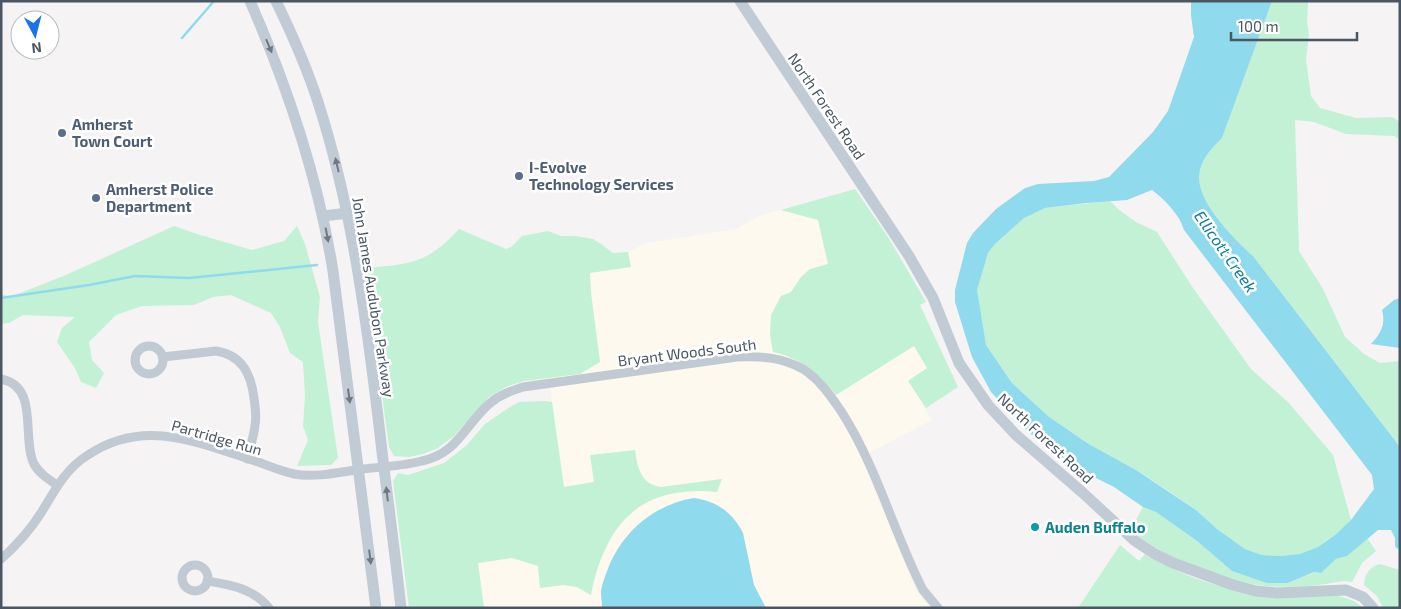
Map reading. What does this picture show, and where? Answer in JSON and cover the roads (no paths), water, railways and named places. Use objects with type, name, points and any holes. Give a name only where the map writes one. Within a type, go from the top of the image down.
[{"type":"main road","points":[[250,1],[288,96],[309,160],[323,216],[333,271],[376,608]]},
{"type":"main road","name":"John James Audubon Parkway","points":[[276,1],[318,100],[348,213],[362,296],[401,608]]},
{"type":"main road","name":"North Forest Road","points":[[740,1],[909,256],[931,294],[962,369],[1002,422],[1135,541],[1163,559],[1199,574],[1256,591],[1282,593],[1346,590],[1363,597],[1372,608]]},
{"type":"main road","points":[[323,216],[348,213]]},
{"type":"street","points":[[163,357],[216,351],[224,352],[235,358],[245,367],[252,383],[256,422],[247,459]]},
{"type":"street","name":"Bryant Woods South","points":[[384,467],[424,461],[439,455],[456,443],[491,402],[504,394],[523,387],[737,357],[773,358],[795,365],[810,374],[832,397],[866,457],[922,590],[938,608]]},
{"type":"street","points":[[1,378],[12,382],[21,390],[25,403],[31,456],[40,473],[57,485]]},
{"type":"street","name":"Partridge Run","points":[[1,559],[32,526],[64,476],[86,455],[107,444],[135,435],[171,436],[283,471],[305,475],[384,467]]},
{"type":"street","points":[[207,581],[243,588],[254,593],[270,608]]},
{"type":"water","name":"Ellicott Creek","points":[[1191,1],[1272,1],[1222,138],[1209,152],[1200,170],[1199,181],[1202,193],[1216,217],[1253,256],[1400,447],[1400,547],[1397,549],[1395,546],[1395,538],[1391,530],[1378,530],[1347,556],[1336,559],[1321,573],[1314,572],[1288,583],[1267,583],[1232,571],[1197,541],[1156,512],[1143,507],[1114,487],[1076,468],[1027,431],[991,392],[972,357],[955,302],[955,290],[967,243],[973,233],[996,209],[1025,188],[1038,184],[1094,181],[1109,177],[1153,132],[1168,111],[1194,37]],"holes":[[[1152,190],[1176,213],[1184,230],[1372,475],[1374,489],[1351,520],[1318,547],[1300,554],[1280,556],[1262,555],[1245,549],[1217,529],[1196,510],[1136,470],[1087,443],[1048,416],[1012,383],[986,345],[977,290],[988,253],[995,244],[1024,218],[1045,208],[1127,200]]]},
{"type":"water","points":[[1400,298],[1400,348],[1371,344],[1382,328],[1382,310],[1394,300]]},
{"type":"water","points":[[694,498],[717,505],[729,514],[739,526],[743,533],[754,585],[766,608],[602,608],[601,592],[609,566],[615,553],[632,530],[654,513],[667,506]]},
{"type":"waterway","points":[[182,38],[214,1]]},
{"type":"waterway","points":[[1,298],[135,276],[189,278],[317,265]]},
{"type":"place","name":"Amherst Town Court","points":[[62,133]]},
{"type":"place","name":"I-Evolve Technology Services","points":[[519,176]]},
{"type":"place","name":"Amherst Police Department","points":[[96,198]]},
{"type":"place","name":"Auden Buffalo","points":[[1035,527]]}]
